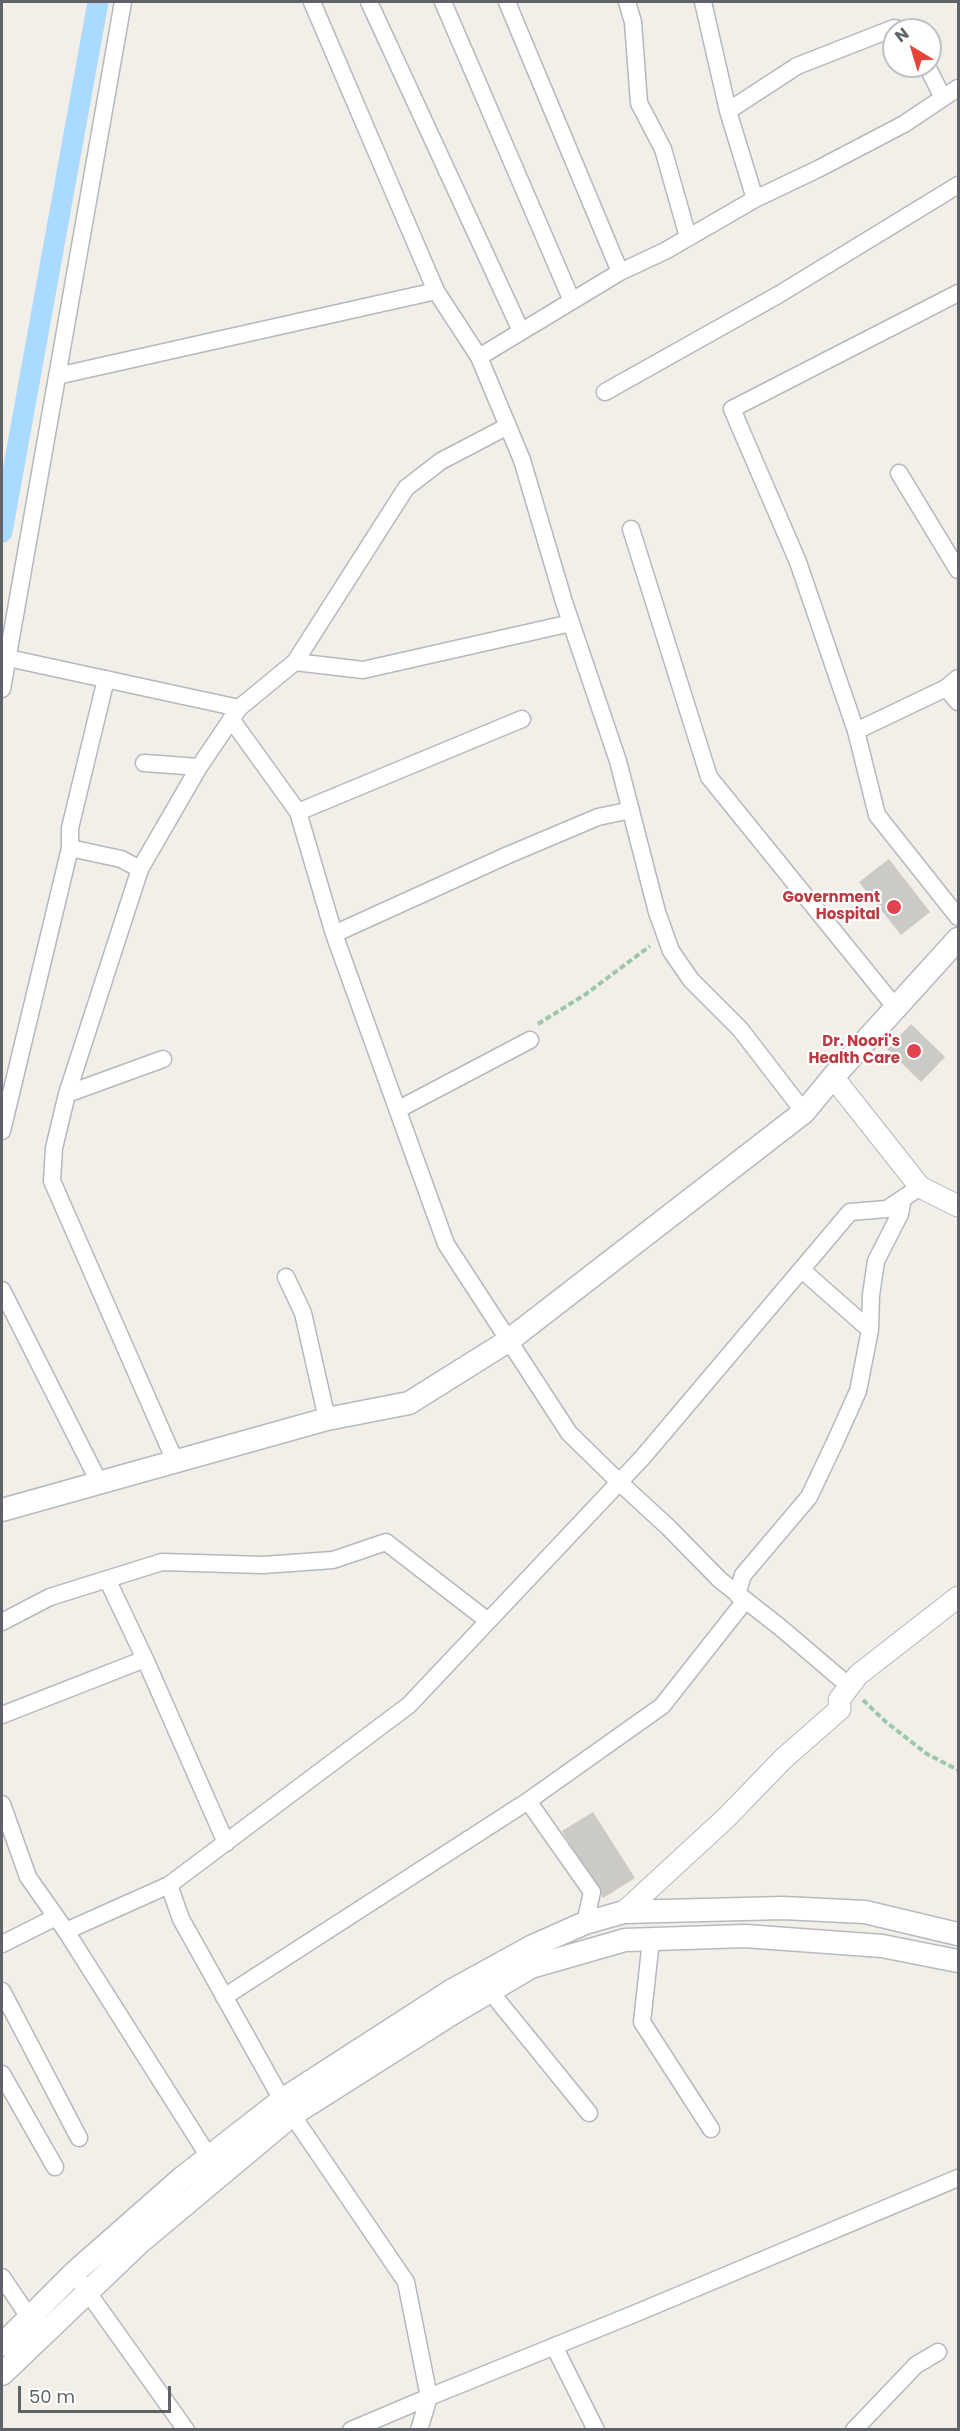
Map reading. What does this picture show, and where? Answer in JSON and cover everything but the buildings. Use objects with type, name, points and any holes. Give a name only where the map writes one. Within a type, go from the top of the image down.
[{"type":"main road","points":[[2,1510],[327,1419],[410,1403],[508,1341],[804,1112],[958,939]]},
{"type":"main road","points":[[2,2344],[74,2273],[209,2157],[287,2107],[451,1991],[533,1946],[585,1923],[624,1912],[772,1908],[865,1912],[958,1934]]},
{"type":"main road","points":[[2,2374],[139,2243],[287,2107],[531,1967],[625,1940],[757,1937],[882,1946],[958,1961]]},
{"type":"street","points":[[2,689],[123,2]]},
{"type":"street","points":[[312,2],[436,291],[479,357],[522,460],[571,623],[618,761],[657,912],[671,951],[691,980],[740,1029],[804,1112]]},
{"type":"street","points":[[369,2],[521,331]]},
{"type":"street","points":[[443,2],[572,301]]},
{"type":"street","points":[[507,2],[620,272]]},
{"type":"street","points":[[627,2],[633,22],[639,103],[663,149],[688,237]]},
{"type":"street","points":[[703,2],[728,111],[755,199]]},
{"type":"street","points":[[728,111],[796,66],[882,33]]},
{"type":"street","points":[[933,78],[943,98]]},
{"type":"street","points":[[479,357],[620,272],[755,199],[904,124],[958,88]]},
{"type":"street","points":[[605,392],[778,295],[958,184]]},
{"type":"street","points":[[57,376],[436,291]]},
{"type":"street","points":[[958,293],[732,409],[798,562],[856,731],[877,815],[958,917]]},
{"type":"street","points":[[175,1461],[52,1181],[54,1148],[67,1094],[140,869],[199,767],[235,713],[295,662],[405,488],[441,460],[508,426]]},
{"type":"street","points":[[899,473],[958,570]]},
{"type":"street","points":[[631,529],[709,777],[896,1008]]},
{"type":"street","points":[[295,662],[363,670],[571,623]]},
{"type":"street","points":[[8,658],[235,713],[297,812],[334,934],[446,1244],[569,1432],[668,1527],[720,1581],[781,1628],[849,1686]]},
{"type":"street","points":[[2,1131],[70,848],[70,828],[106,680]]},
{"type":"street","points":[[856,731],[952,683],[958,702]]},
{"type":"street","points":[[297,812],[522,719]]},
{"type":"street","points":[[144,763],[199,767]]},
{"type":"street","points":[[334,934],[598,817],[631,810]]},
{"type":"street","points":[[70,848],[121,859],[140,869]]},
{"type":"street","points":[[399,1109],[531,1033]]},
{"type":"street","points":[[67,1094],[163,1059]]},
{"type":"street","points":[[833,1077],[912,1193],[958,1206]]},
{"type":"street","points":[[66,1931],[170,1885],[409,1704],[643,1457],[850,1212],[887,1209],[912,1193]]},
{"type":"street","points":[[737,1594],[743,1575],[809,1497],[858,1391],[870,1330],[871,1295],[876,1261],[912,1193]]},
{"type":"street","points":[[802,1270],[870,1330]]},
{"type":"street","points":[[286,1277],[303,1313],[327,1419]]},
{"type":"street","points":[[2,1290],[99,1482]]},
{"type":"street","points":[[2,1622],[50,1597],[162,1562],[263,1565],[333,1560],[386,1542],[488,1621]]},
{"type":"street","points":[[107,1579],[226,1843]]},
{"type":"street","points":[[224,1997],[528,1802],[662,1706],[744,1602],[737,1594]]},
{"type":"street","points":[[624,1912],[726,1818],[783,1759],[840,1709],[839,1700],[858,1675],[958,1597]]},
{"type":"street","points":[[2,1715],[145,1659]]},
{"type":"street","points":[[528,1802],[592,1892],[585,1923]]},
{"type":"street","points":[[2,1804],[28,1877],[66,1931],[209,2157]]},
{"type":"street","points":[[170,1885],[181,1919],[287,2107],[406,2282],[429,2397],[419,2430]]},
{"type":"street","points":[[2,1944],[56,1917]]},
{"type":"street","points":[[651,1940],[642,2022],[711,2128]]},
{"type":"street","points":[[2,1991],[79,2138]]},
{"type":"street","points":[[490,1991],[589,2113]]},
{"type":"street","points":[[2,2074],[55,2168]]},
{"type":"street","points":[[351,2430],[958,2178]]},
{"type":"street","points":[[74,2273],[186,2430]]},
{"type":"street","points":[[2,2277],[29,2317]]},
{"type":"street","points":[[554,2346],[596,2430]]},
{"type":"street","points":[[854,2430],[916,2365],[938,2352]]},
{"type":"path","points":[[531,1033],[665,935]]},
{"type":"path","points":[[849,1686],[886,1722],[927,1754],[958,1770]]},
{"type":"waterway","points":[[2,532],[98,2]]},
{"type":"place","name":"Government Hospital","points":[[894,907]]},
{"type":"place","name":"Dr. Noori's Health Care","points":[[914,1051]]}]
